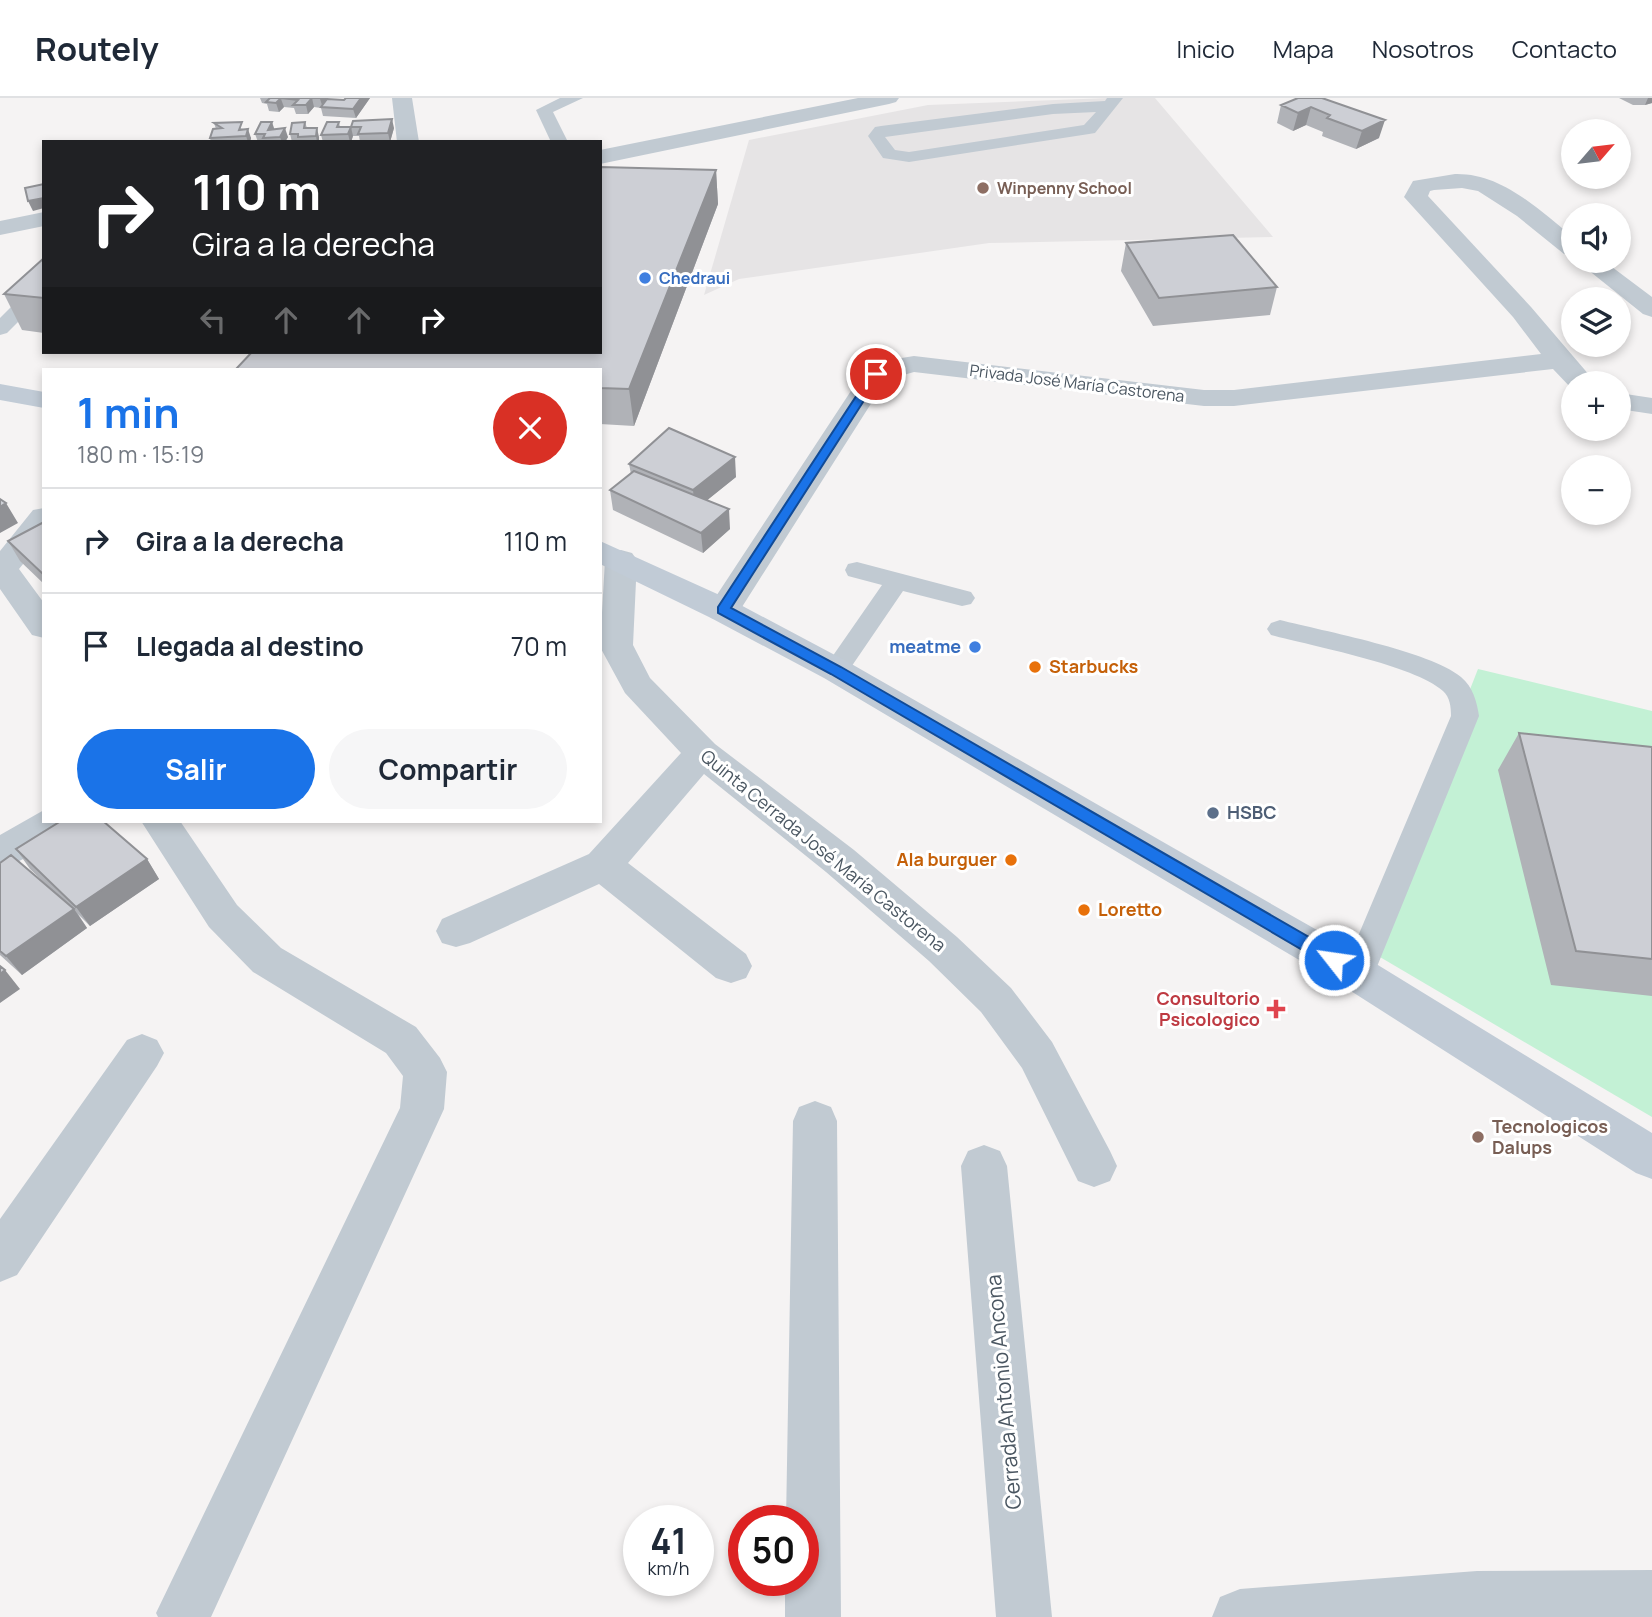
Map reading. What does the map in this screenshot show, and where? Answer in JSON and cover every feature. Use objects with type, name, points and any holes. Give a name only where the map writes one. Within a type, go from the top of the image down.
[{"type":"main road","points":[[0,392],[42,400]]},
{"type":"main road","points":[[611,556],[723,610],[836,670],[1358,974],[1652,1158]]},
{"type":"street","points":[[402,98],[408,140]]},
{"type":"street","points":[[602,157],[889,98]]},
{"type":"street","points":[[1561,240],[1497,192],[1477,182],[1447,180],[1422,186],[1416,197],[1522,312],[1570,371]]},
{"type":"street","points":[[0,228],[42,219]]},
{"type":"street","points":[[1605,273],[1652,309]]},
{"type":"street","name":"Privada José María Castorena","points":[[723,610],[876,374],[893,367],[914,364],[1204,398],[1224,398],[1559,360]]},
{"type":"street","points":[[1631,403],[1652,406]]},
{"type":"street","points":[[42,519],[1,570],[42,624]]},
{"type":"street","name":"Quinta Cerrada José María Castorena","points":[[611,556],[616,645],[637,685],[702,754],[840,861],[943,949],[996,1000],[1037,1055],[1094,1166]]},
{"type":"street","points":[[456,931],[603,865],[702,754]]},
{"type":"street","points":[[0,854],[51,823]]},
{"type":"street","points":[[161,823],[223,916],[267,960],[401,1040],[425,1072],[422,1110],[183,1615]]},
{"type":"street","points":[[603,865],[731,967]]},
{"type":"street","points":[[0,1259],[142,1053]]},
{"type":"street","points":[[813,1617],[814,1121]]},
{"type":"street","name":"Cerrada Antonio Ancona","points":[[984,1166],[1024,1617]]},
{"type":"street","points":[[1240,1617],[1477,1599],[1652,1598]]},
{"type":"lane","points":[[559,140],[544,110],[575,98]]},
{"type":"lane","points":[[1112,102],[1089,129],[909,157],[889,154],[876,136],[881,131],[1112,102]]},
{"type":"lane","points":[[0,329],[42,287]]},
{"type":"lane","points":[[857,570],[962,598]]},
{"type":"lane","points":[[836,670],[897,581]]},
{"type":"lane","points":[[1280,629],[1426,670],[1450,682],[1464,699],[1465,716],[1358,974]]},
{"type":"shaded area","name":"Winpenny School","points":[[1155,98],[1273,237],[989,243],[739,279],[704,295],[749,140],[928,105]]},
{"type":"green space","points":[[1478,669],[1652,711],[1652,1117],[1368,950]]},
{"type":"building","points":[[270,98],[281,98],[276,103],[266,102]]},
{"type":"building","points":[[281,98],[312,98],[306,105],[293,105],[298,100]]},
{"type":"building","points":[[361,98],[353,109],[321,107],[327,99]]},
{"type":"building","points":[[1298,98],[1322,98],[1385,120],[1362,131],[1327,118],[1330,115],[1311,107],[1298,113],[1281,105]]},
{"type":"building","points":[[392,119],[388,133],[358,134],[361,127],[351,127],[353,121]]},
{"type":"building","points":[[242,122],[239,130],[248,129],[246,136],[210,138],[213,129],[222,128],[214,123]]},
{"type":"building","points":[[261,122],[272,122],[268,130],[285,128],[280,137],[263,138],[265,134],[255,134]]},
{"type":"building","points":[[305,122],[304,128],[317,128],[316,136],[298,137],[298,134],[290,134],[292,123]]},
{"type":"building","points":[[327,122],[339,122],[337,127],[351,127],[348,134],[321,135]]},
{"type":"building","name":"Chedraui","points":[[602,167],[716,170],[629,389],[602,388],[602,368],[237,368],[250,354],[602,354]]},
{"type":"building","points":[[42,184],[42,198],[28,201],[25,188]]},
{"type":"building","points":[[1233,235],[1277,287],[1159,298],[1126,243]]},
{"type":"building","points":[[42,260],[42,298],[4,294]]},
{"type":"building","points":[[669,428],[735,457],[693,490],[629,464]]},
{"type":"building","points":[[634,471],[729,509],[701,533],[610,490]]},
{"type":"building","points":[[42,523],[42,573],[8,541]]},
{"type":"building","points":[[1519,733],[1652,747],[1652,959],[1576,951]]},
{"type":"building","points":[[58,823],[105,823],[147,859],[76,907],[16,849]]},
{"type":"building","points":[[11,855],[74,909],[6,956],[0,951],[0,863]]},
{"type":"place","name":"Winpenny School","points":[[983,188]]},
{"type":"place","name":"Chedraui","points":[[645,278]]},
{"type":"place","name":"meatme","points":[[975,647]]},
{"type":"place","name":"Starbucks","points":[[1035,667]]},
{"type":"place","name":"HSBC","points":[[1213,813]]},
{"type":"place","name":"Ala burguer","points":[[1011,860]]},
{"type":"place","name":"Loretto","points":[[1084,910]]},
{"type":"place","name":"Consultorio Psicologico","points":[[1276,1009]]},
{"type":"place","name":"Tecnologicos Dalups","points":[[1478,1137]]},
{"type":"route","points":[[876,374],[723,610],[836,670],[1334,960]]}]
